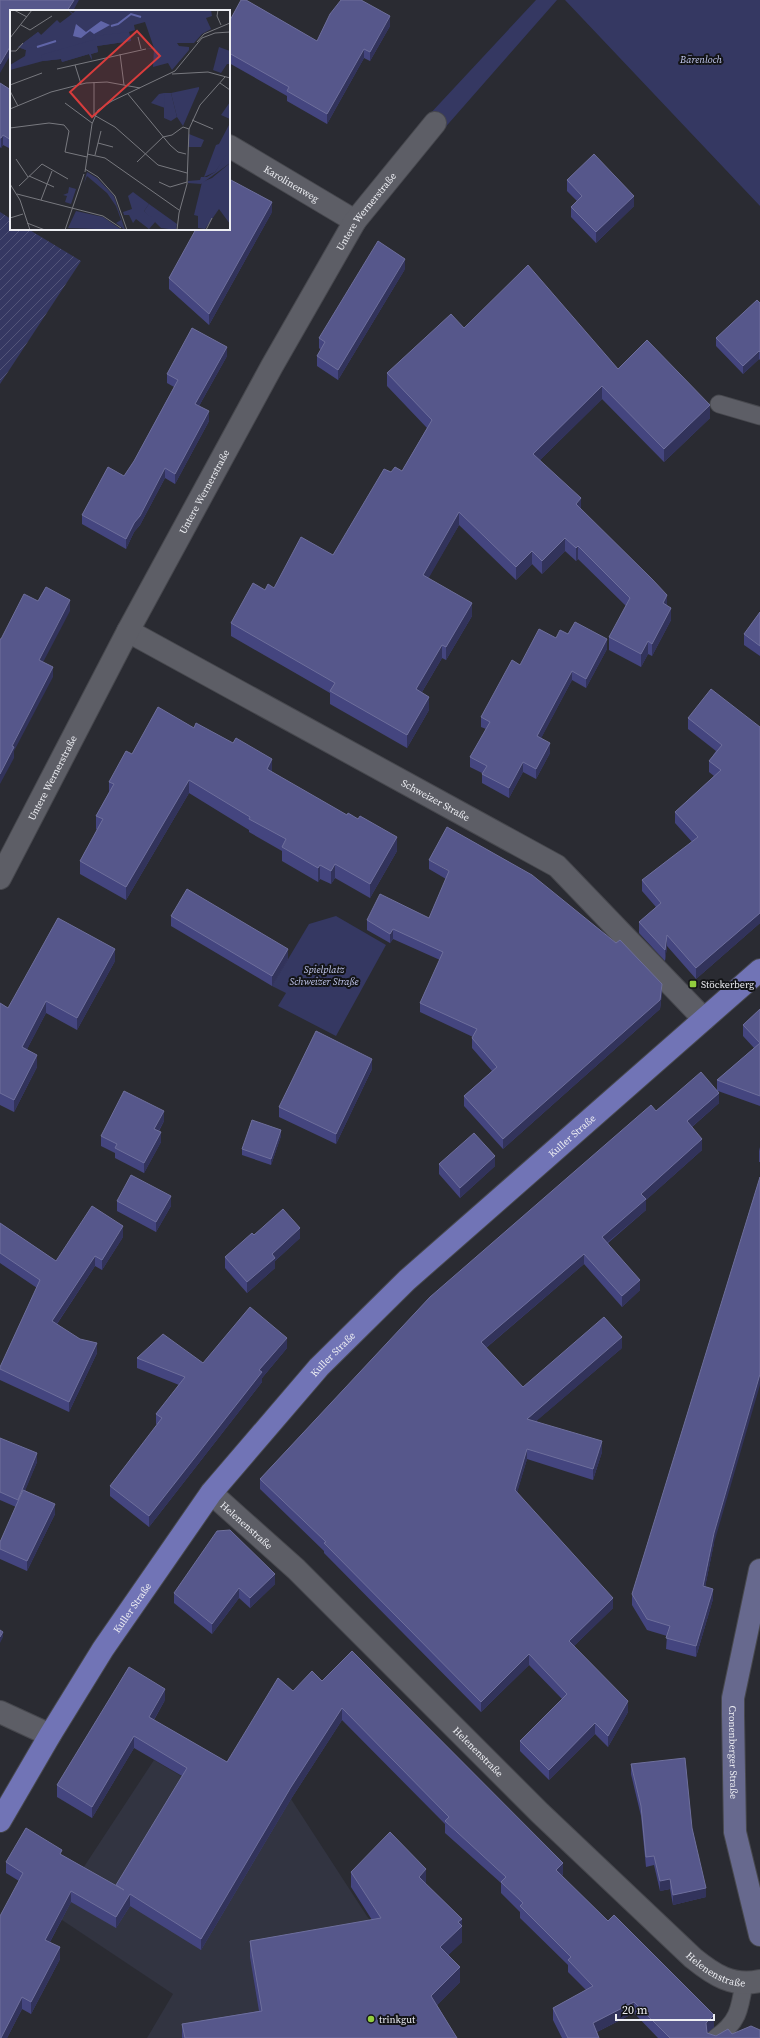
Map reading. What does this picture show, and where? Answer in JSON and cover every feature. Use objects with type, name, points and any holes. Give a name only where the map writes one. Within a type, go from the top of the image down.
[{"type":"main road","name":"Kuller Straße","points":[[0,1821],[50,1735],[122,1620],[211,1493],[319,1367],[408,1280],[760,970]]},
{"type":"main road","name":"Cronenberger Straße","points":[[760,1570],[733,1698],[732,1715],[735,1832],[760,1935]]},
{"type":"street","name":"Untere Wernerstraße","points":[[0,878],[128,631],[272,366],[355,221],[435,123]]},
{"type":"street","name":"Karolinenweg","points":[[230,147],[355,221]]},
{"type":"street","name":"Schweizer Straße","points":[[128,631],[557,866],[704,1019]]},
{"type":"street","name":"Helenenstraße","points":[[211,1493],[296,1569],[534,1808],[693,1958],[712,1974],[726,1981],[754,1982]]},
{"type":"street","points":[[0,1712],[50,1735]]},
{"type":"lane","points":[[719,404],[760,416]]},
{"type":"lane","points":[[715,2038],[733,2023],[740,2006],[754,1982]]},
{"type":"shaded area","points":[[154,1760],[272,1830],[291,1799],[446,2038],[147,2038],[173,1994],[53,1914]]},
{"type":"green space","points":[[536,0],[557,0],[442,131],[428,116]]},
{"type":"green space","name":"Bärenloch","points":[[565,0],[760,0],[760,206]]},
{"type":"green space","points":[[0,212],[10,218],[10,230],[30,230],[81,261],[0,384]]},
{"type":"green space","name":"Spielplatz Schweizer Straße","points":[[336,916],[386,945],[336,1036],[278,1006],[286,993],[272,986],[309,924]]},
{"type":"building","points":[[0,0],[74,0],[68,10],[10,10],[10,47],[0,64]]},
{"type":"building","points":[[241,0],[246,0],[317,41],[330,14],[341,0],[361,0],[390,16],[370,52],[364,49],[327,114],[287,91],[289,87],[230,54],[230,20]]},
{"type":"building","points":[[0,83],[10,89],[10,139],[3,135],[0,138]]},
{"type":"building","points":[[594,154],[634,196],[596,232],[571,207],[582,196],[567,180]]},
{"type":"building","points":[[230,180],[272,202],[209,314],[169,278],[195,230],[230,230]]},
{"type":"building","points":[[378,241],[405,259],[338,370],[317,356],[325,342],[319,338]]},
{"type":"building","points":[[528,265],[618,369],[647,340],[710,405],[664,449],[602,386],[533,454],[581,498],[576,504],[667,595],[663,603],[671,608],[652,644],[648,641],[641,654],[609,637],[630,598],[578,546],[576,548],[565,538],[542,561],[532,551],[516,567],[459,512],[423,575],[472,603],[446,647],[442,645],[416,689],[429,697],[407,735],[330,691],[335,683],[231,623],[253,583],[265,590],[268,584],[274,588],[301,537],[333,555],[384,469],[391,472],[395,467],[402,471],[432,420],[387,373],[451,314],[464,328]]},
{"type":"building","points":[[757,300],[760,303],[760,352],[759,351],[743,366],[716,338]]},
{"type":"building","points":[[192,328],[227,347],[195,404],[209,411],[175,474],[165,468],[126,539],[82,515],[108,467],[124,476],[134,461],[178,380],[167,374]]},
{"type":"building","points":[[46,587],[70,600],[39,660],[53,667],[12,746],[14,747],[0,774],[0,639],[24,594],[38,601]]},
{"type":"building","points":[[760,612],[760,646],[744,634]]},
{"type":"building","points":[[575,622],[607,639],[586,679],[572,671],[537,736],[550,743],[536,769],[523,762],[509,788],[482,774],[487,766],[470,757],[490,722],[481,717],[512,660],[520,665],[539,629],[556,638],[560,630],[568,634]]},
{"type":"building","points":[[711,689],[760,727],[760,913],[696,968],[667,935],[665,950],[639,922],[661,903],[642,880],[698,837],[675,812],[721,770],[709,761],[722,745],[688,718]]},
{"type":"building","points":[[158,707],[194,728],[196,723],[233,743],[236,738],[272,759],[267,769],[347,815],[348,813],[358,819],[360,816],[397,837],[370,884],[335,864],[331,871],[320,865],[318,868],[282,847],[286,839],[249,819],[250,817],[189,780],[126,887],[80,861],[103,819],[96,816],[114,784],[109,782],[126,751],[132,754]]},
{"type":"building","points":[[447,827],[532,875],[616,943],[620,940],[662,984],[660,1000],[503,1139],[464,1096],[497,1067],[472,1038],[477,1029],[420,1003],[443,952],[393,929],[390,934],[367,920],[380,894],[429,918],[449,871],[429,860]]},
{"type":"building","points":[[187,889],[288,949],[272,976],[171,916]]},
{"type":"building","points":[[58,918],[115,949],[77,1018],[46,1001],[22,1047],[37,1055],[14,1100],[0,1093],[0,1003],[8,1008]]},
{"type":"building","points":[[760,1009],[760,1043],[743,1025]]},
{"type":"building","points":[[316,1031],[372,1059],[336,1134],[279,1107]]},
{"type":"building","points":[[760,1043],[760,1096],[717,1080]]},
{"type":"building","points":[[701,1072],[719,1093],[687,1121],[702,1139],[641,1194],[646,1199],[602,1237],[640,1280],[622,1296],[584,1254],[481,1342],[523,1387],[604,1317],[622,1337],[527,1419],[602,1441],[593,1469],[527,1449],[515,1490],[613,1598],[569,1641],[628,1701],[608,1736],[595,1723],[549,1770],[520,1741],[567,1694],[529,1654],[481,1702],[324,1543],[326,1542],[260,1479],[430,1297],[651,1105],[656,1111]]},
{"type":"building","points":[[124,1091],[164,1111],[154,1129],[161,1132],[144,1163],[115,1148],[117,1144],[101,1136]]},
{"type":"building","points":[[252,1120],[281,1130],[271,1159],[242,1149]]},
{"type":"building","points":[[474,1133],[495,1156],[460,1188],[439,1164]]},
{"type":"building","points":[[131,1175],[171,1196],[156,1222],[117,1201]]},
{"type":"building","points":[[760,1177],[760,1374],[714,1533],[703,1586],[713,1589],[696,1646],[666,1638],[670,1626],[647,1619],[632,1594]]},
{"type":"building","points":[[92,1206],[123,1226],[102,1260],[95,1256],[52,1321],[80,1339],[97,1343],[69,1402],[0,1369],[40,1280],[0,1253],[0,1223],[56,1261]]},
{"type":"building","points":[[283,1209],[300,1228],[272,1254],[275,1258],[247,1282],[225,1257],[252,1233],[254,1235]]},
{"type":"building","points":[[250,1307],[287,1338],[259,1370],[262,1372],[149,1516],[110,1486],[162,1418],[156,1414],[185,1377],[137,1358],[163,1334],[203,1363]]},
{"type":"building","points":[[0,1438],[37,1453],[18,1500],[0,1492]]},
{"type":"building","points":[[23,1490],[55,1504],[27,1561],[0,1549],[0,1542]]},
{"type":"building","points":[[230,1530],[275,1574],[250,1598],[239,1588],[212,1624],[174,1593],[217,1531]]},
{"type":"building","points":[[0,1630],[3,1632],[0,1637]]},
{"type":"building","points":[[352,1651],[563,1863],[556,1870],[608,1921],[614,1915],[714,2015],[706,2023],[707,2033],[716,2036],[728,2029],[732,2034],[751,2026],[760,2030],[760,2038],[670,2038],[634,2002],[593,2023],[599,2038],[568,2038],[553,2008],[593,1986],[568,1960],[571,1957],[520,1906],[523,1903],[501,1882],[506,1877],[445,1821],[449,1817],[342,1708],[291,1787],[201,1939],[130,1894],[116,1917],[71,1891],[45,1940],[60,1947],[31,2002],[22,1997],[0,2038],[0,1916],[23,1873],[6,1862],[26,1828],[62,1850],[60,1854],[124,1890],[116,1885],[187,1768],[134,1736],[92,1807],[57,1785],[129,1667],[165,1689],[149,1717],[227,1762],[278,1678],[293,1691],[312,1671],[322,1681]]},
{"type":"building","points":[[685,1758],[692,1828],[706,1888],[673,1895],[670,1879],[660,1881],[654,1856],[646,1857],[641,1806],[631,1764]]},
{"type":"building","points":[[390,1832],[426,1869],[419,1877],[462,1919],[458,1922],[462,1926],[440,1947],[460,1967],[431,1996],[457,2038],[185,2038],[182,2024],[262,2011],[250,1941],[381,1918],[351,1872]]},
{"type":"place","name":"Stöckerberg","points":[[693,984]]},
{"type":"place","name":"trinkgut","points":[[371,2019]]}]
